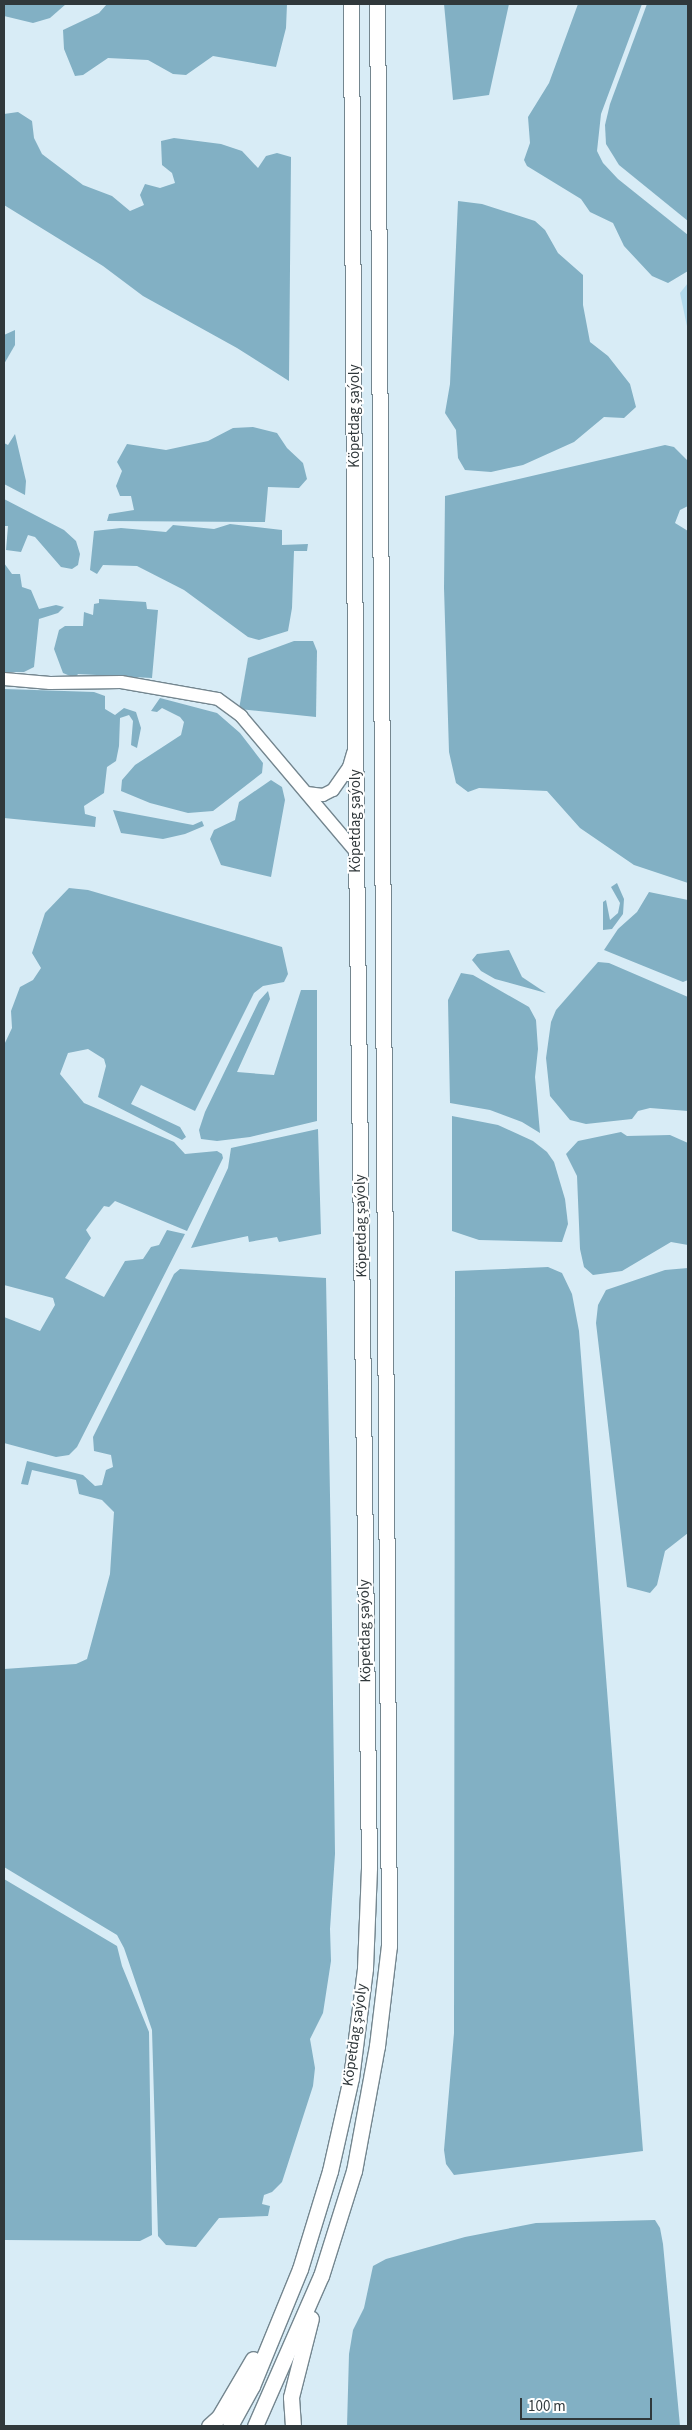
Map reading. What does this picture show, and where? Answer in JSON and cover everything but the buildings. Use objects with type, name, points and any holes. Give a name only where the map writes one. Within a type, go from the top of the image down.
[{"type":"main road","name":"Köpetdag şaýoly","points":[[230,2426],[252,2386],[300,2269],[330,2171],[350,2078],[365,1968],[369,1867],[356,852],[351,4]]},
{"type":"main road","name":"Köpetdag şaýoly","points":[[255,2426],[321,2276],[354,2171],[377,2046],[389,1936],[377,4]]},
{"type":"main road","points":[[209,2426],[219,2417],[241,2384],[300,2269]]},
{"type":"main road","points":[[293,2426],[291,2397],[321,2276]]},
{"type":"street","points":[[4,679],[50,684],[121,682],[218,699],[241,716],[356,852]]},
{"type":"street","points":[[307,793],[323,795],[333,790],[349,767],[356,738]]},
{"type":"shaded area","points":[[4,4],[66,4],[50,18],[33,23],[4,16]]},
{"type":"shaded area","points":[[107,4],[287,4],[286,28],[276,67],[213,56],[186,75],[173,74],[148,60],[108,58],[83,75],[75,76],[64,49],[63,30],[99,13]]},
{"type":"shaded area","points":[[444,4],[509,4],[489,95],[453,100]]},
{"type":"shaded area","points":[[578,4],[642,4],[601,114],[597,151],[603,163],[618,179],[688,235],[688,271],[668,283],[652,276],[624,246],[613,223],[590,212],[581,199],[527,166],[524,160],[530,143],[528,117],[549,83]]},
{"type":"shaded area","points":[[647,4],[688,4],[688,221],[619,165],[606,144],[605,125],[610,104]]},
{"type":"shaded area","points":[[18,112],[32,121],[34,138],[42,154],[83,185],[112,196],[130,211],[144,205],[140,195],[145,184],[160,188],[175,183],[172,173],[162,165],[161,141],[174,138],[221,144],[242,151],[258,168],[266,156],[277,153],[291,157],[289,381],[237,348],[143,296],[103,266],[4,205],[4,114]]},
{"type":"shaded area","points":[[458,201],[482,204],[535,221],[545,230],[558,253],[583,275],[583,305],[590,342],[608,356],[630,384],[636,407],[624,418],[604,417],[574,442],[523,465],[491,472],[465,470],[458,458],[456,430],[445,413],[450,384]]},
{"type":"shaded area","points":[[688,283],[688,331],[680,293]]},
{"type":"shaded area","points":[[15,330],[15,345],[4,364],[4,335]]},
{"type":"shaded area","points":[[253,427],[277,433],[287,448],[303,463],[307,479],[299,488],[268,487],[265,522],[107,521],[109,514],[134,510],[131,496],[120,496],[116,486],[122,471],[117,462],[127,444],[166,450],[208,441],[233,428]]},
{"type":"shaded area","points":[[15,434],[26,481],[25,495],[4,484],[4,443],[8,445]]},
{"type":"shaded area","points":[[665,445],[674,447],[688,461],[688,506],[680,510],[675,523],[688,531],[688,883],[634,865],[580,828],[547,791],[479,788],[468,792],[456,783],[449,752],[444,588],[445,496]]},
{"type":"shaded area","points":[[4,499],[64,530],[76,541],[80,554],[78,565],[72,569],[61,567],[35,537],[28,535],[21,552],[6,550],[8,526],[4,526]]},
{"type":"shaded area","points":[[230,524],[282,530],[282,545],[308,544],[307,551],[294,551],[292,608],[288,631],[259,640],[248,637],[184,590],[137,566],[103,565],[97,574],[90,570],[94,531],[121,528],[166,532],[173,525],[214,529]]},
{"type":"shaded area","points":[[4,563],[12,574],[20,574],[22,587],[31,590],[39,609],[56,605],[64,607],[58,613],[39,619],[34,667],[24,672],[4,672]]},
{"type":"shaded area","points":[[99,599],[146,602],[147,609],[158,610],[152,678],[78,674],[75,678],[63,673],[54,649],[59,630],[65,626],[83,626],[84,612],[93,615],[94,604],[99,603]]},
{"type":"shaded area","points":[[294,641],[313,641],[317,651],[316,717],[239,709],[248,658]]},
{"type":"shaded area","points":[[4,689],[94,692],[105,696],[105,709],[115,715],[124,708],[136,712],[141,728],[137,748],[131,745],[133,721],[129,715],[120,718],[119,746],[116,761],[107,767],[104,793],[84,806],[85,814],[96,817],[95,827],[4,818]]},
{"type":"shaded area","points":[[160,698],[217,713],[240,733],[263,763],[262,773],[213,811],[188,813],[150,803],[121,791],[122,780],[135,765],[181,735],[184,722],[180,717],[162,708],[157,712],[151,711]]},
{"type":"shaded area","points":[[271,780],[282,787],[285,800],[271,877],[221,865],[210,839],[214,830],[235,820],[239,802]]},
{"type":"shaded area","points":[[113,810],[193,825],[202,821],[204,826],[185,834],[163,839],[121,833]]},
{"type":"shaded area","points":[[617,883],[624,899],[623,914],[612,929],[603,930],[603,902],[606,900],[610,920],[618,913],[620,903],[611,887]]},
{"type":"shaded area","points":[[69,888],[88,890],[282,947],[288,974],[284,982],[263,986],[254,993],[195,1111],[141,1085],[131,1104],[180,1127],[186,1137],[182,1140],[98,1097],[106,1066],[104,1059],[88,1049],[68,1053],[60,1074],[84,1103],[174,1142],[185,1154],[217,1151],[222,1154],[223,1158],[187,1231],[115,1201],[109,1207],[104,1206],[86,1230],[91,1238],[65,1278],[104,1297],[125,1261],[143,1259],[151,1247],[159,1245],[167,1230],[185,1234],[77,1447],[69,1455],[56,1457],[4,1443],[4,1317],[40,1331],[55,1305],[53,1298],[4,1285],[4,1045],[12,1028],[11,1011],[20,987],[33,980],[41,968],[32,953],[45,913]]},
{"type":"shaded area","points":[[649,892],[688,900],[688,980],[683,982],[604,950],[618,929],[637,912]]},
{"type":"shaded area","points":[[509,950],[522,977],[546,993],[495,979],[481,971],[472,960],[477,954]]},
{"type":"shaded area","points":[[598,962],[609,963],[688,997],[688,1111],[650,1108],[638,1111],[632,1119],[586,1124],[570,1120],[550,1096],[546,1058],[551,1022],[556,1010]]},
{"type":"shaded area","points":[[461,973],[473,975],[529,1007],[536,1020],[538,1049],[535,1077],[540,1133],[522,1122],[490,1110],[450,1103],[448,1000]]},
{"type":"shaded area","points":[[301,990],[317,990],[317,1121],[250,1137],[217,1141],[201,1139],[199,1130],[205,1112],[259,1001],[268,991],[270,999],[237,1072],[274,1075]]},
{"type":"shaded area","points":[[452,1116],[498,1125],[533,1141],[547,1152],[554,1162],[565,1199],[568,1224],[562,1242],[479,1240],[452,1231]]},
{"type":"shaded area","points":[[318,1129],[321,1234],[279,1242],[277,1237],[249,1242],[248,1236],[191,1248],[228,1168],[231,1148]]},
{"type":"shaded area","points":[[621,1132],[627,1136],[670,1135],[688,1143],[688,1245],[671,1242],[622,1271],[593,1275],[584,1267],[580,1249],[577,1176],[566,1154],[578,1141]]},
{"type":"shaded area","points":[[548,1267],[562,1273],[572,1294],[579,1331],[643,2151],[454,2175],[446,2164],[444,2150],[454,2033],[455,1271]]},
{"type":"shaded area","points":[[688,1268],[688,1533],[665,1551],[657,1585],[650,1593],[627,1587],[596,1323],[598,1305],[606,1290],[665,1270]]},
{"type":"shaded area","points":[[180,1269],[326,1278],[331,1549],[335,1854],[330,1929],[331,1961],[323,2013],[310,2039],[315,2068],[313,2086],[282,2182],[272,2192],[264,2195],[262,2204],[270,2206],[268,2216],[219,2218],[196,2247],[166,2245],[158,2236],[152,2030],[124,1948],[117,1935],[4,1867],[4,1669],[76,1664],[87,1659],[110,1574],[114,1512],[102,1500],[79,1494],[76,1480],[32,1470],[28,1485],[21,1484],[27,1461],[83,1475],[95,1486],[102,1485],[106,1470],[113,1467],[111,1455],[94,1451],[93,1437],[174,1274]]},
{"type":"shaded area","points":[[4,1879],[117,1946],[122,1966],[149,2032],[152,2235],[140,2241],[4,2240]]},
{"type":"shaded area","points":[[655,2220],[660,2228],[663,2244],[680,2426],[347,2426],[349,2354],[353,2330],[364,2308],[373,2266],[386,2259],[465,2237],[536,2223]]}]
